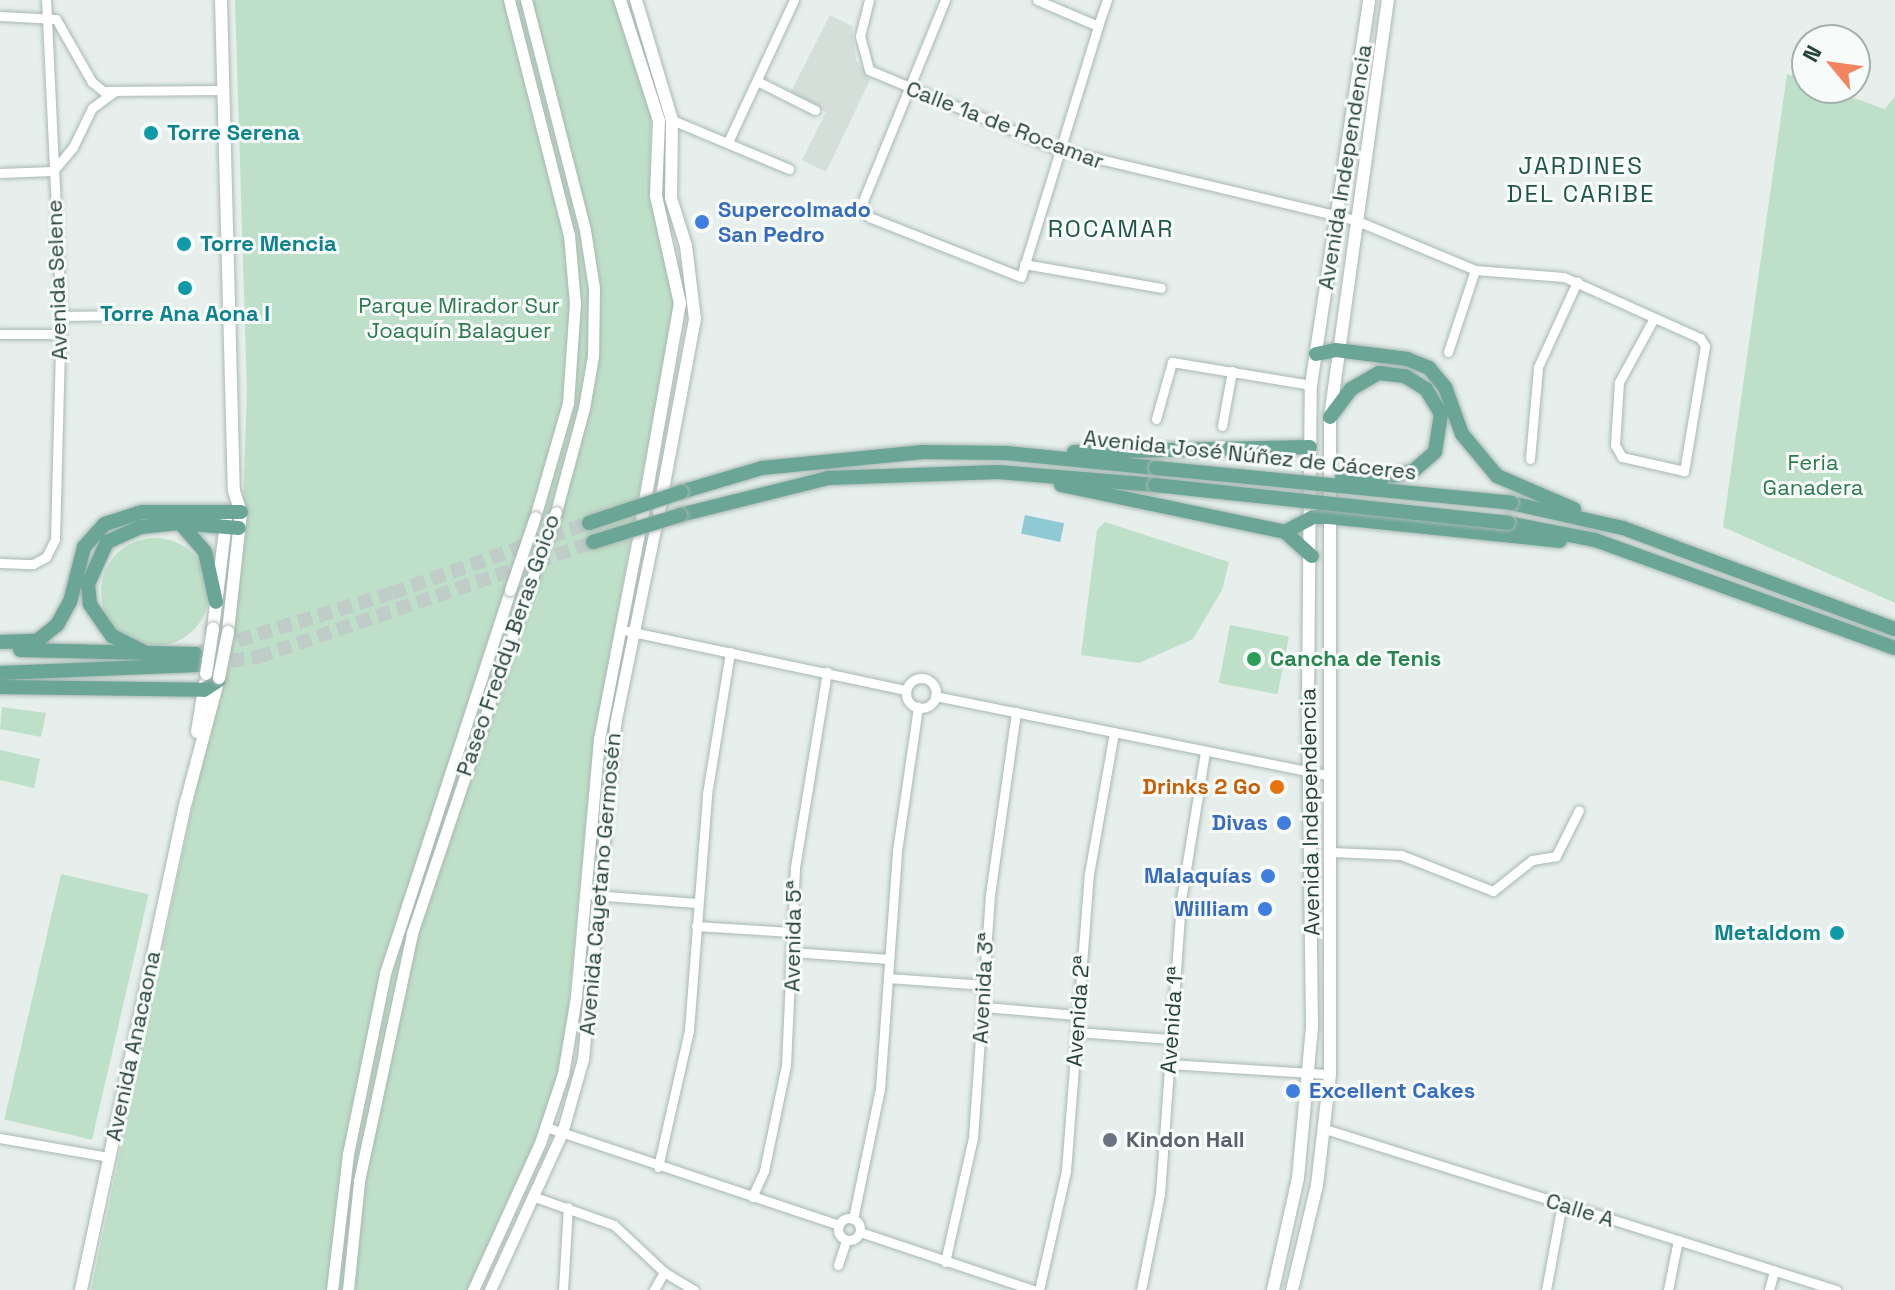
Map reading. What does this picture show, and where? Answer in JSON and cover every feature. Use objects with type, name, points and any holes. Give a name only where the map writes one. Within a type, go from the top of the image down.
[{"type":"main road","name":"Avenida Anacaona","points":[[207,671],[228,632],[234,491],[221,0]]},
{"type":"main road","points":[[620,0],[659,121],[656,196],[680,303],[642,518]]},
{"type":"main road","points":[[636,0],[672,120],[671,198],[686,246],[695,319],[659,512]]},
{"type":"main road","name":"Avenida Independencia","points":[[1273,1290],[1298,1178],[1310,1073],[1311,385],[1369,0]]},
{"type":"main road","name":"Avenida Independencia","points":[[1292,1290],[1325,1129],[1330,1074],[1330,417],[1336,350],[1388,0]]},
{"type":"main road","points":[[1358,84],[1375,87]]},
{"type":"main road","points":[[1316,354],[1336,350],[1407,359],[1429,368],[1445,387],[1462,434],[1497,476],[1623,528]]},
{"type":"main road","points":[[1235,474],[1382,478],[1413,471],[1435,452],[1441,414],[1426,389],[1405,376],[1379,373],[1351,389],[1330,417]]},
{"type":"main road","points":[[1006,453],[1310,447]]},
{"type":"main road","name":"Avenida José Núñez de Cáceres","points":[[589,523],[762,468],[859,455],[1006,453],[1511,503],[1623,528],[1895,629]]},
{"type":"main road","points":[[998,472],[1285,532],[1312,556]]},
{"type":"main road","name":"Avenida José Núñez de Cáceres","points":[[593,542],[680,515],[828,478],[998,472],[1155,485],[1508,523],[1619,549],[1895,648]]},
{"type":"main road","points":[[0,642],[37,641],[57,625],[70,602],[84,547],[105,524],[142,512],[233,520]]},
{"type":"main road","points":[[1285,532],[1313,517],[1329,517],[1619,549]]},
{"type":"main road","name":"Avenida Anacaona","points":[[186,802],[216,602],[233,520]]},
{"type":"main road","points":[[207,671],[152,656],[112,636],[90,604],[88,584],[107,542],[126,529],[233,520]]},
{"type":"main road","points":[[179,523],[205,552],[216,602]]},
{"type":"main road","points":[[0,649],[152,656]]},
{"type":"main road","points":[[1309,651],[1329,651]]},
{"type":"main road","points":[[0,673],[207,671]]},
{"type":"main road","points":[[0,687],[204,690],[207,671]]},
{"type":"main road","name":"Avenida Anacaona","points":[[81,1290],[186,802],[204,690]]},
{"type":"street","name":"Avenida Selene","points":[[0,563],[33,564],[46,557],[55,539],[61,316],[46,0]]},
{"type":"street","name":"Paseo Freddy Beras Goico","points":[[332,1290],[348,1154],[385,973],[535,517],[568,403],[575,303],[569,235],[509,0]]},
{"type":"street","name":"Paseo Freddy Beras Goico","points":[[348,1290],[359,1181],[412,933],[556,512],[584,408],[593,356],[594,288],[585,230],[526,0]]},
{"type":"street","points":[[728,142],[794,0]]},
{"type":"street","name":"Calle 1a de Rocamar","points":[[869,0],[861,26],[863,59],[869,70],[909,89],[1057,149],[1355,220],[1475,270],[1554,274],[1700,338],[1705,346],[1688,469],[1674,471],[1622,457],[1615,445],[1619,382],[1654,318]]},
{"type":"street","points":[[945,0],[860,200],[863,213],[1021,277],[1057,149],[1107,0]]},
{"type":"street","points":[[1037,0],[1098,26]]},
{"type":"street","points":[[0,16],[46,15],[61,24],[92,82],[113,92],[224,90]]},
{"type":"street","points":[[757,81],[815,110]]},
{"type":"street","points":[[0,173],[53,171],[73,147],[92,108],[113,92]]},
{"type":"street","points":[[672,120],[789,169]]},
{"type":"street","points":[[1024,264],[1161,288]]},
{"type":"street","points":[[1448,352],[1475,270]]},
{"type":"street","points":[[1530,459],[1538,367],[1577,282]]},
{"type":"street","points":[[61,316],[134,315]]},
{"type":"street","points":[[0,334],[60,334]]},
{"type":"street","points":[[1156,419],[1172,362],[1311,385]]},
{"type":"street","points":[[1222,426],[1232,371]]},
{"type":"street","name":"Avenida Cayetano Germosén","points":[[490,1290],[562,1133],[589,1020],[613,737],[631,632],[659,512]]},
{"type":"street","name":"Avenida Cayetano Germosén","points":[[473,1290],[546,1127],[573,1023],[599,739],[642,518]]},
{"type":"street","points":[[619,629],[906,690]]},
{"type":"street","points":[[658,1167],[689,1030],[707,794],[730,652]]},
{"type":"street","name":"Avenida 5ª","points":[[752,1197],[764,1171],[786,1065],[799,821],[827,672]]},
{"type":"street","points":[[906,690],[912,681],[924,678],[933,684],[935,696]]},
{"type":"street","points":[[906,690],[910,703],[918,707]]},
{"type":"street","points":[[1036,1290],[860,1232],[853,1219],[880,1089],[901,812],[918,707],[935,696],[1330,776]]},
{"type":"street","name":"Avenida 3ª","points":[[945,1262],[973,1138],[994,854],[1016,712]]},
{"type":"street","name":"Avenida 2ª","points":[[1036,1290],[1066,1171],[1089,874],[1114,732]]},
{"type":"street","name":"Avenida 1ª","points":[[1141,1290],[1158,1208],[1185,860],[1205,751]]},
{"type":"street","points":[[1332,852],[1401,855],[1493,891],[1532,860],[1556,856],[1579,810]]},
{"type":"street","points":[[586,894],[697,903]]},
{"type":"street","points":[[696,926],[791,932]]},
{"type":"street","points":[[792,952],[889,959]]},
{"type":"street","points":[[888,978],[985,985]]},
{"type":"street","points":[[985,1007],[1076,1015]]},
{"type":"street","points":[[1076,1032],[1171,1039]]},
{"type":"street","points":[[1169,1064],[1330,1074]]},
{"type":"street","points":[[546,1127],[658,1167],[839,1225],[853,1219]]},
{"type":"street","name":"Calle A","points":[[1325,1129],[1836,1290]]},
{"type":"street","points":[[0,1138],[109,1157]]},
{"type":"street","points":[[532,1196],[614,1225],[664,1272],[694,1290]]},
{"type":"street","points":[[1546,1290],[1562,1204]]},
{"type":"street","points":[[563,1290],[568,1207]]},
{"type":"street","points":[[839,1225],[839,1234],[846,1240]]},
{"type":"street","points":[[838,1265],[846,1240],[860,1232]]},
{"type":"street","points":[[1668,1290],[1678,1240]]},
{"type":"street","points":[[1769,1290],[1774,1271]]},
{"type":"street","points":[[654,1290],[664,1272]]},
{"type":"shaded area","points":[[830,15],[852,26],[856,60],[870,80],[826,172],[802,160],[826,112],[790,94]]},
{"type":"green space","name":"Parque Mirador Sur Joaquín Balaguer","points":[[235,0],[615,0],[651,112],[650,189],[674,303],[593,747],[564,1054],[538,1141],[470,1290],[91,1290],[240,581],[247,392]]},
{"type":"green space","name":"Feria Ganadera","points":[[1787,74],[1791,75],[1791,104],[1871,104],[1885,109],[1895,96],[1895,603],[1723,527]]},
{"type":"green space","points":[[1105,522],[1229,562],[1222,590],[1193,639],[1139,663],[1081,655],[1097,530]]},
{"type":"green space","points":[[155,538],[176,542],[193,554],[205,571],[209,592],[205,613],[193,630],[176,642],[155,646],[134,642],[117,630],[105,613],[101,592],[105,571],[117,554],[134,542]]},
{"type":"green space","name":"Cancha de Tenis","points":[[1230,625],[1289,636],[1278,694],[1219,683]]},
{"type":"green space","points":[[2,707],[46,713],[41,737],[0,729]]},
{"type":"green space","points":[[0,750],[40,759],[34,788],[0,780]]},
{"type":"green space","points":[[61,874],[149,894],[92,1140],[4,1120]]},
{"type":"water","points":[[1025,515],[1064,523],[1060,542],[1021,534]]},
{"type":"tunnel","points":[[198,653],[392,593],[589,523]]},
{"type":"tunnel","points":[[210,664],[258,657],[593,542]]},
{"type":"place","name":"Torre Serena","points":[[151,133]]},
{"type":"place","name":"Supercolmado San Pedro","points":[[702,222]]},
{"type":"place","name":"Torre Mencia","points":[[184,244]]},
{"type":"place","name":"Torre Ana Aona I","points":[[185,288]]},
{"type":"place","name":"Cancha de Tenis","points":[[1254,659]]},
{"type":"place","name":"Drinks 2 Go","points":[[1277,787]]},
{"type":"place","name":"Divas","points":[[1284,823]]},
{"type":"place","name":"Malaquías","points":[[1268,876]]},
{"type":"place","name":"William","points":[[1265,909]]},
{"type":"place","name":"Metaldom","points":[[1837,933]]},
{"type":"place","name":"Excellent Cakes","points":[[1293,1091]]},
{"type":"place","name":"Kindon Hall","points":[[1110,1140]]},
{"type":"district","name":"JARDINES DEL CARIBE","points":[[1581,180]]},
{"type":"district","name":"ROCAMAR","points":[[1111,229]]}]
